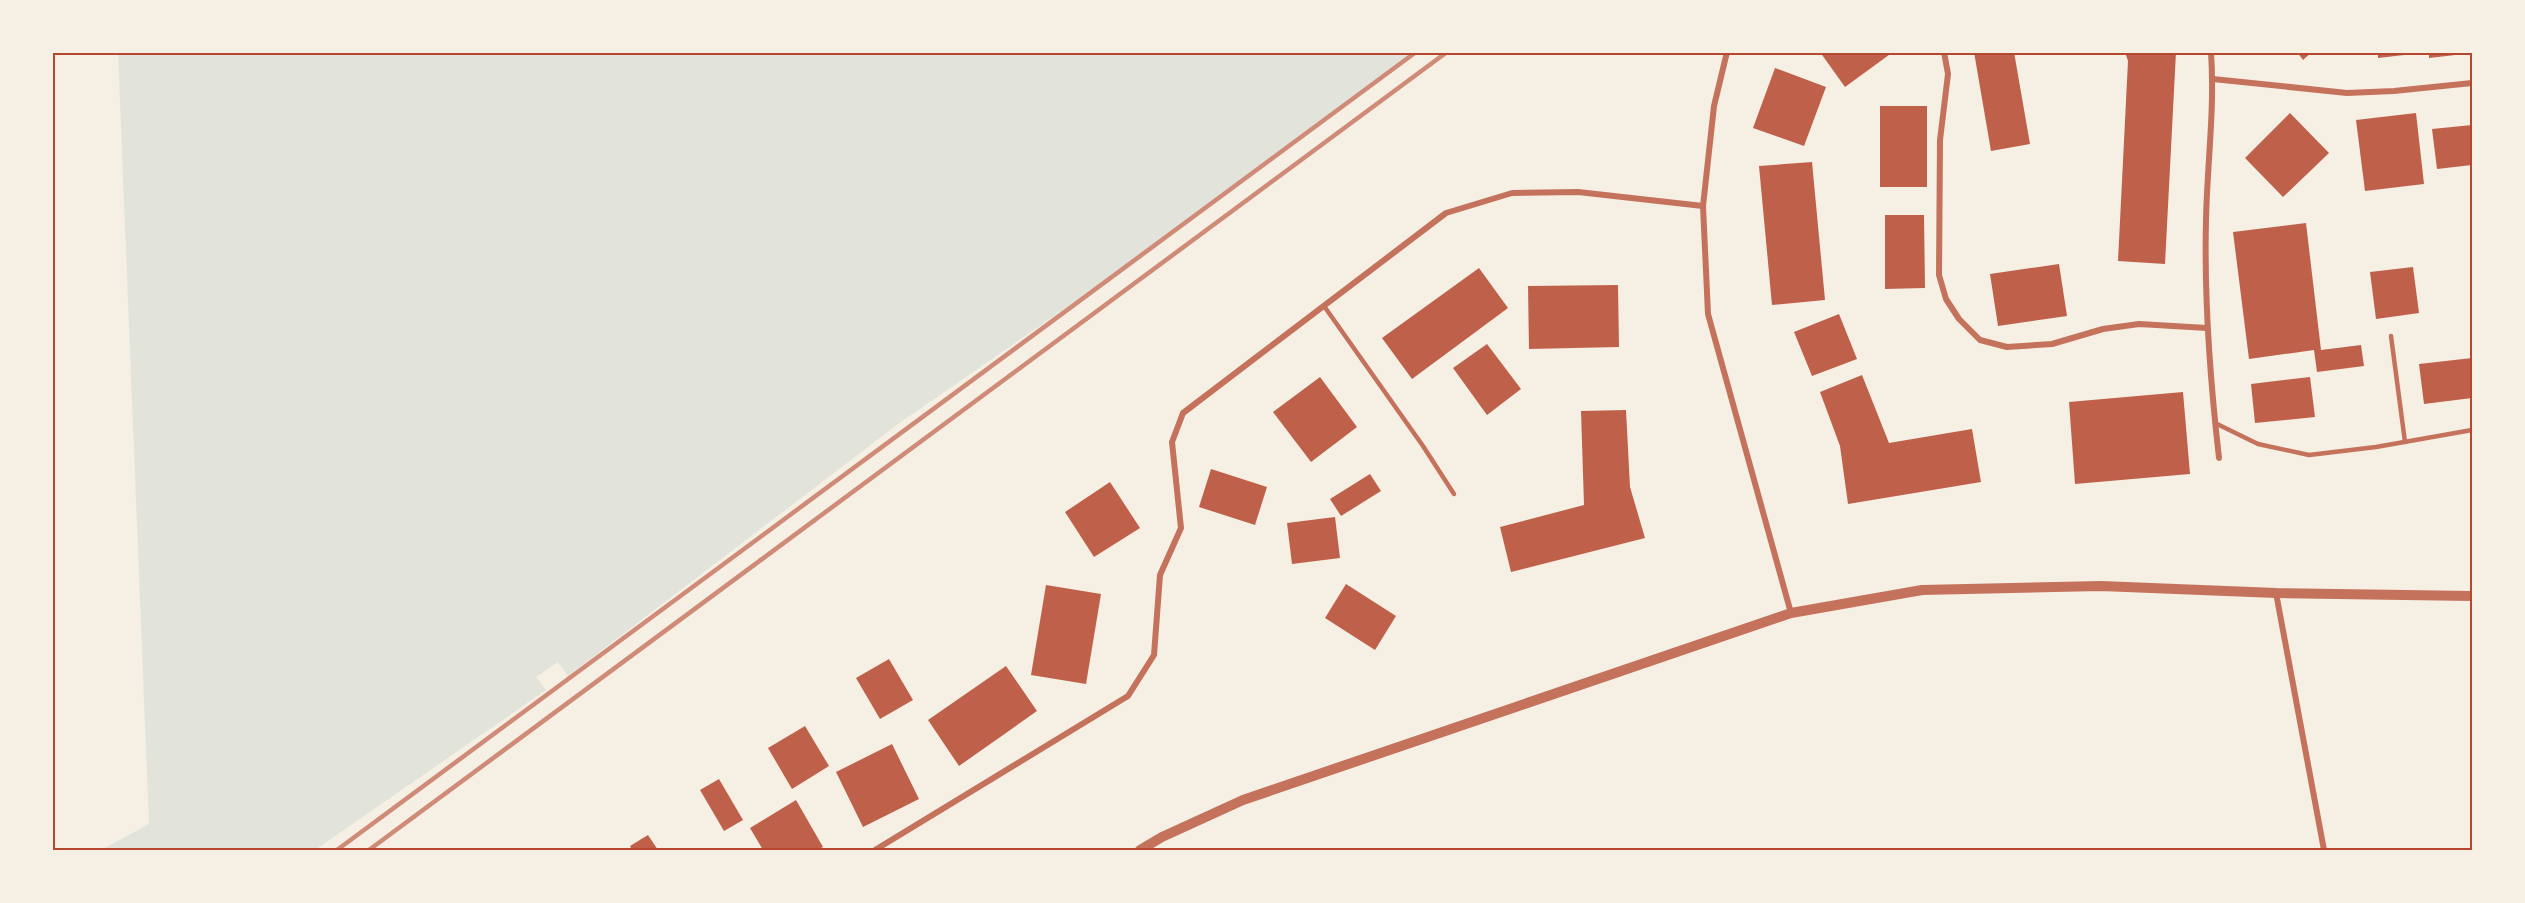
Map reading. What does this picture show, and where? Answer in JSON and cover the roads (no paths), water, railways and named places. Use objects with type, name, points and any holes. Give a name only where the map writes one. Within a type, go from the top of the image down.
[{"type":"street","points":[[1727,52],[1714,106],[1702,206],[1708,314],[1791,613]]},
{"type":"street","points":[[1944,52],[1948,74],[1940,140],[1939,275],[1946,299],[1959,319],[1980,340],[2007,347],[2052,344],[2103,329],[2139,324],[2207,328]]},
{"type":"street","points":[[2211,52],[2213,79],[2206,221],[2207,328],[2219,458]]},
{"type":"street","points":[[2213,79],[2347,93],[2472,83]]},
{"type":"street","points":[[875,850],[1128,696],[1154,655],[1160,575],[1180,528],[1172,442],[1183,413],[1446,213],[1512,193],[1578,192],[1702,206]]},
{"type":"street","points":[[1140,850],[1162,837],[1243,800],[1791,613],[1922,590],[2101,586],[2276,593],[2472,596]]},
{"type":"street","points":[[2276,593],[2324,850]]},
{"type":"lane","points":[[1324,306],[1423,446],[1454,494]]},
{"type":"lane","points":[[2391,336],[2405,442]]},
{"type":"lane","points":[[2215,423],[2258,444],[2309,455],[2332,454],[2472,430]]},
{"type":"railway","points":[[337,850],[1416,52]]},
{"type":"railway","points":[[369,850],[1447,52]]}]
